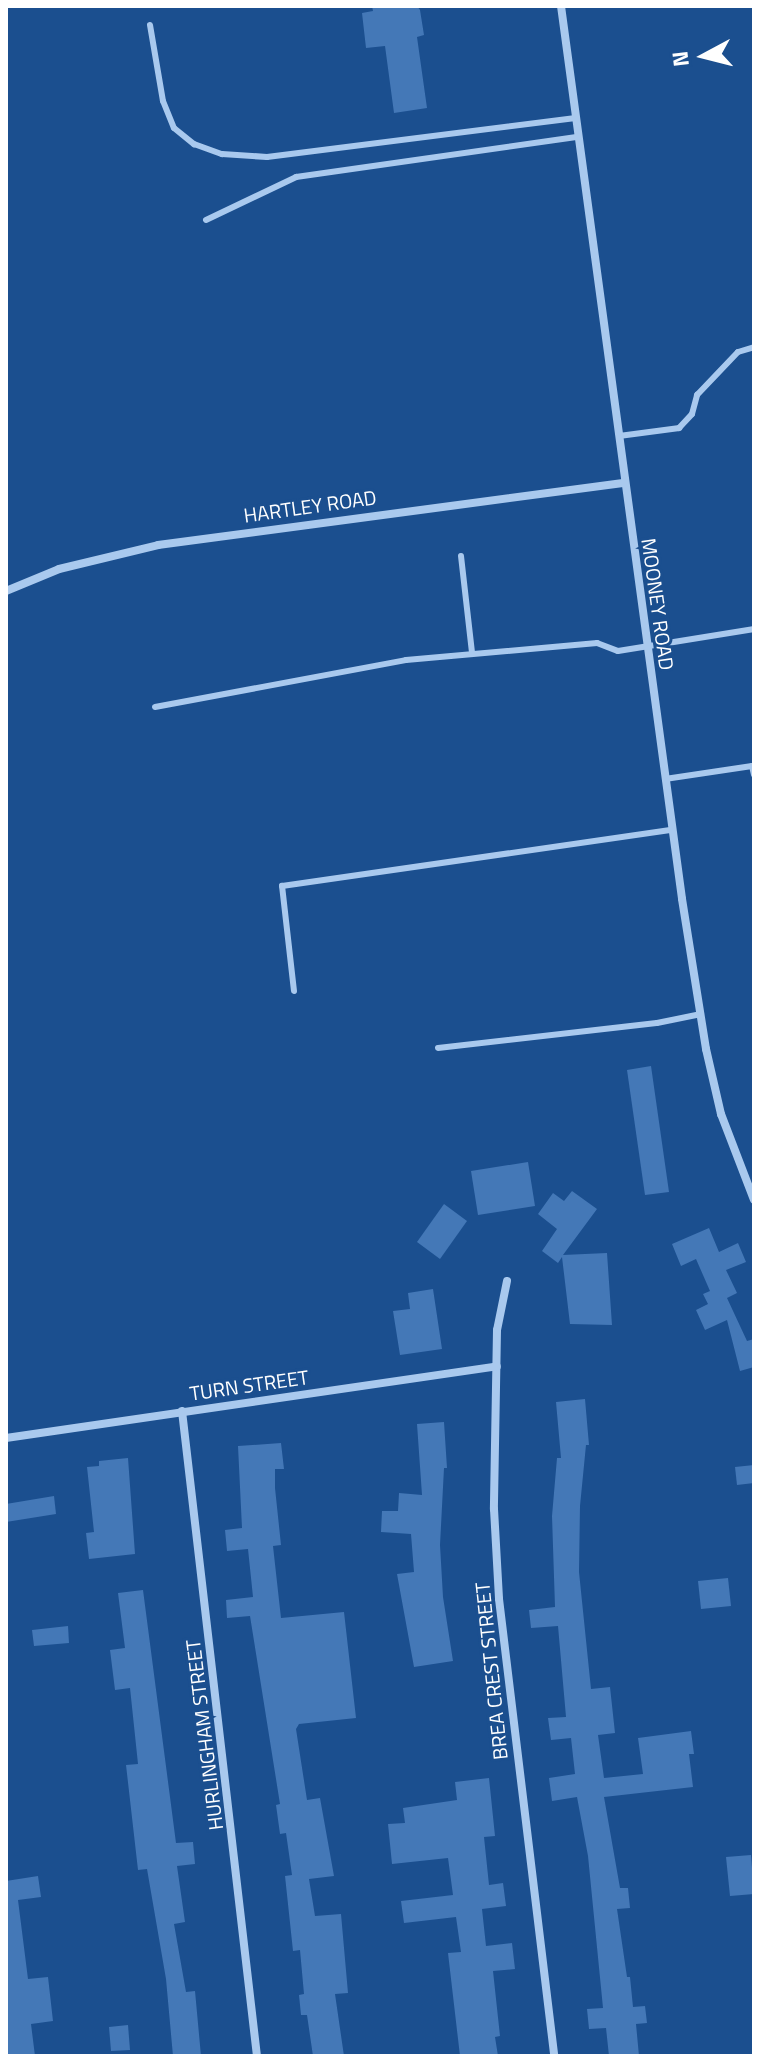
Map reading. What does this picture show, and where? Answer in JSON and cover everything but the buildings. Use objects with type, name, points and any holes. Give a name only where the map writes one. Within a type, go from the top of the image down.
[{"type":"street","name":"MOONEY ROAD","points":[[561,6],[672,830],[701,1014],[721,1114],[754,1200]]},
{"type":"street","name":"HARTLEY ROAD","points":[[6,591],[59,569],[158,545],[625,483]]},
{"type":"street","name":"BREA CREST STREET","points":[[507,1281],[497,1330],[494,1509],[499,1599],[554,2056]]},
{"type":"street","name":"TURN STREET","points":[[6,1438],[497,1366]]},
{"type":"street","name":"HURLINGHAM STREET","points":[[182,1411],[257,2056]]},
{"type":"lane","points":[[150,25],[163,101],[174,128],[194,144],[222,154],[267,157],[576,118]]},
{"type":"lane","points":[[206,220],[296,177],[578,137]]},
{"type":"lane","points":[[619,436],[679,428],[692,414],[697,395],[738,352],[754,347]]},
{"type":"lane","points":[[461,556],[472,653]]},
{"type":"lane","points":[[155,707],[375,665],[597,643],[618,651],[754,629]]},
{"type":"lane","points":[[665,779],[752,766],[754,775]]},
{"type":"lane","points":[[294,991],[282,886],[672,830]]},
{"type":"lane","points":[[438,1048],[657,1023],[701,1014]]}]
